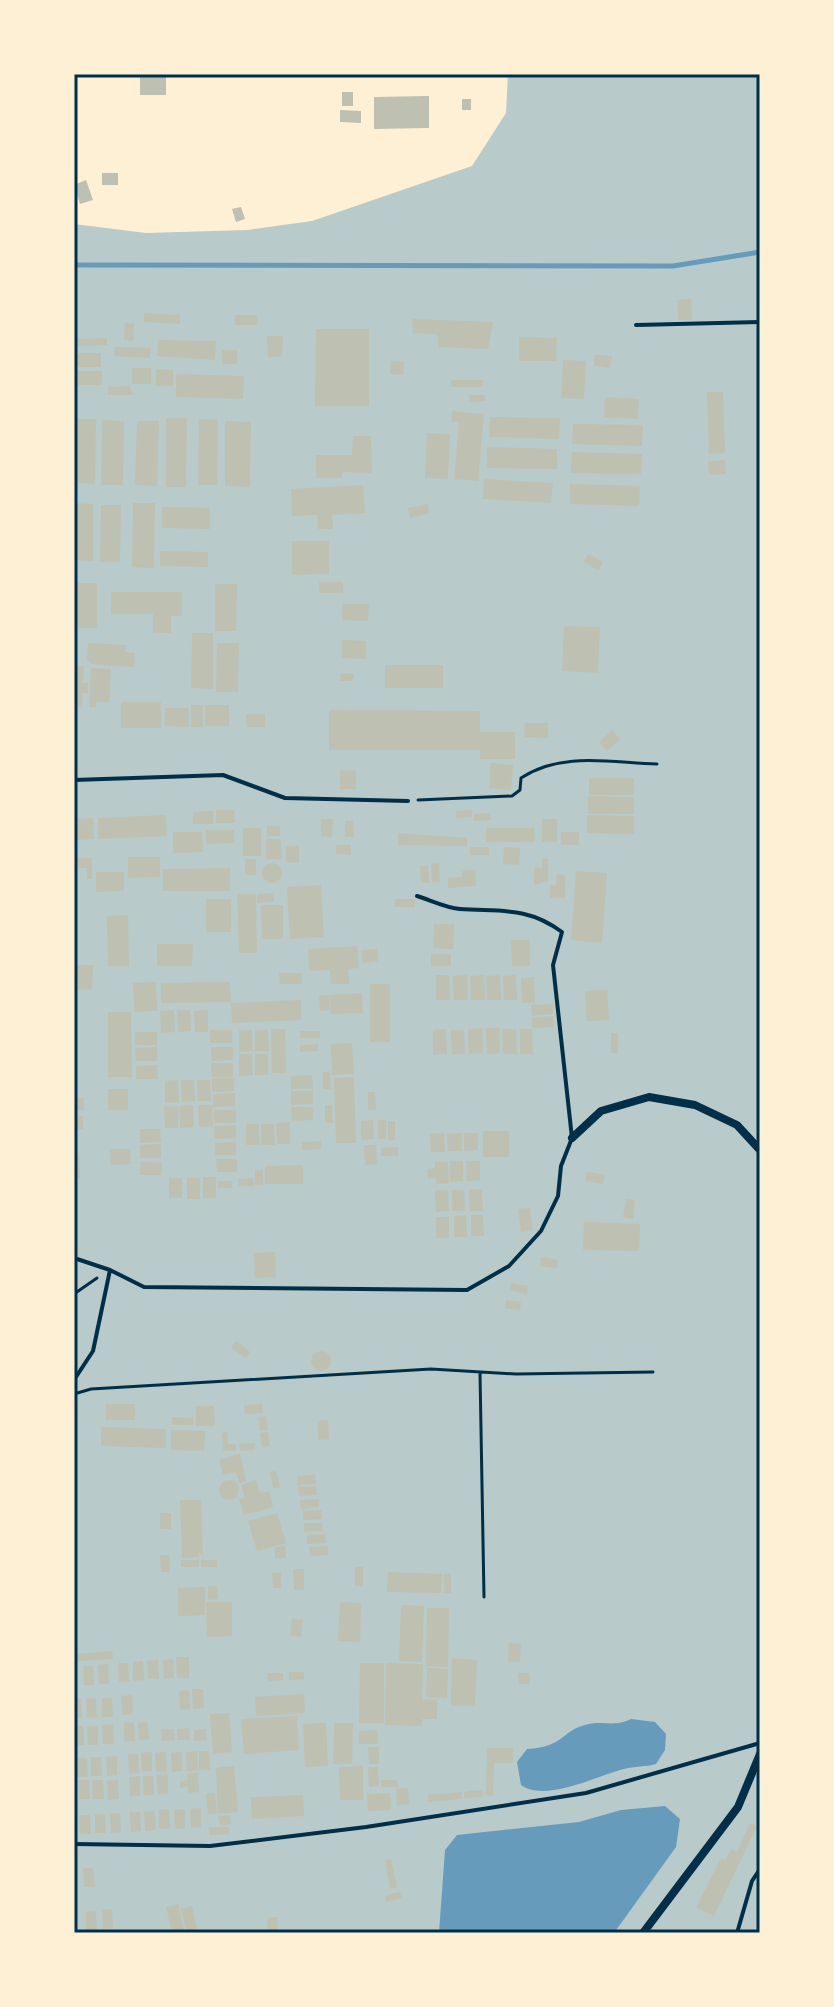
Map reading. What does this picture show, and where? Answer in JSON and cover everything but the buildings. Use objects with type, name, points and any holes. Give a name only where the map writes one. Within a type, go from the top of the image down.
[{"type":"street","points":[[572,1138],[601,1111],[649,1097],[695,1105],[737,1125],[760,1150]]},
{"type":"street","points":[[643,1933],[738,1807],[760,1754]]},
{"type":"lane","points":[[636,325],[760,322]]},
{"type":"lane","points":[[74,780],[223,775],[285,798],[408,801]]},
{"type":"lane","points":[[74,1258],[110,1270],[144,1287],[467,1290],[509,1266],[541,1231],[558,1196],[561,1166],[572,1138],[553,965],[562,932],[542,917],[488,908],[459,909],[417,896]]},
{"type":"lane","points":[[74,1380],[93,1351],[110,1270]]},
{"type":"lane","points":[[74,1844],[210,1846],[366,1827],[586,1793],[760,1743]]},
{"type":"lane","points":[[737,1933],[752,1881],[760,1869]]},
{"type":"path","points":[[408,801],[512,796],[520,790],[521,778],[557,763],[582,760],[657,764]]},
{"type":"path","points":[[74,1294],[110,1270]]},
{"type":"path","points":[[74,1394],[91,1389],[301,1374],[431,1369],[653,1372]]},
{"type":"path","points":[[480,1372],[484,1597]]},
{"type":"shaded area","points":[[508,74],[760,74],[760,1933],[74,1933],[74,224],[146,233],[247,230],[312,221],[472,166],[506,113]]},
{"type":"water","points":[[631,1719],[655,1722],[666,1734],[665,1750],[656,1764],[624,1769],[558,1789],[531,1790],[521,1785],[517,1762],[527,1749],[549,1745],[589,1724],[620,1723]]},
{"type":"water","points":[[665,1806],[680,1819],[676,1847],[614,1933],[439,1933],[445,1850],[457,1835],[579,1822],[621,1810]]},
{"type":"waterway","points":[[74,265],[673,266],[760,252]]}]
